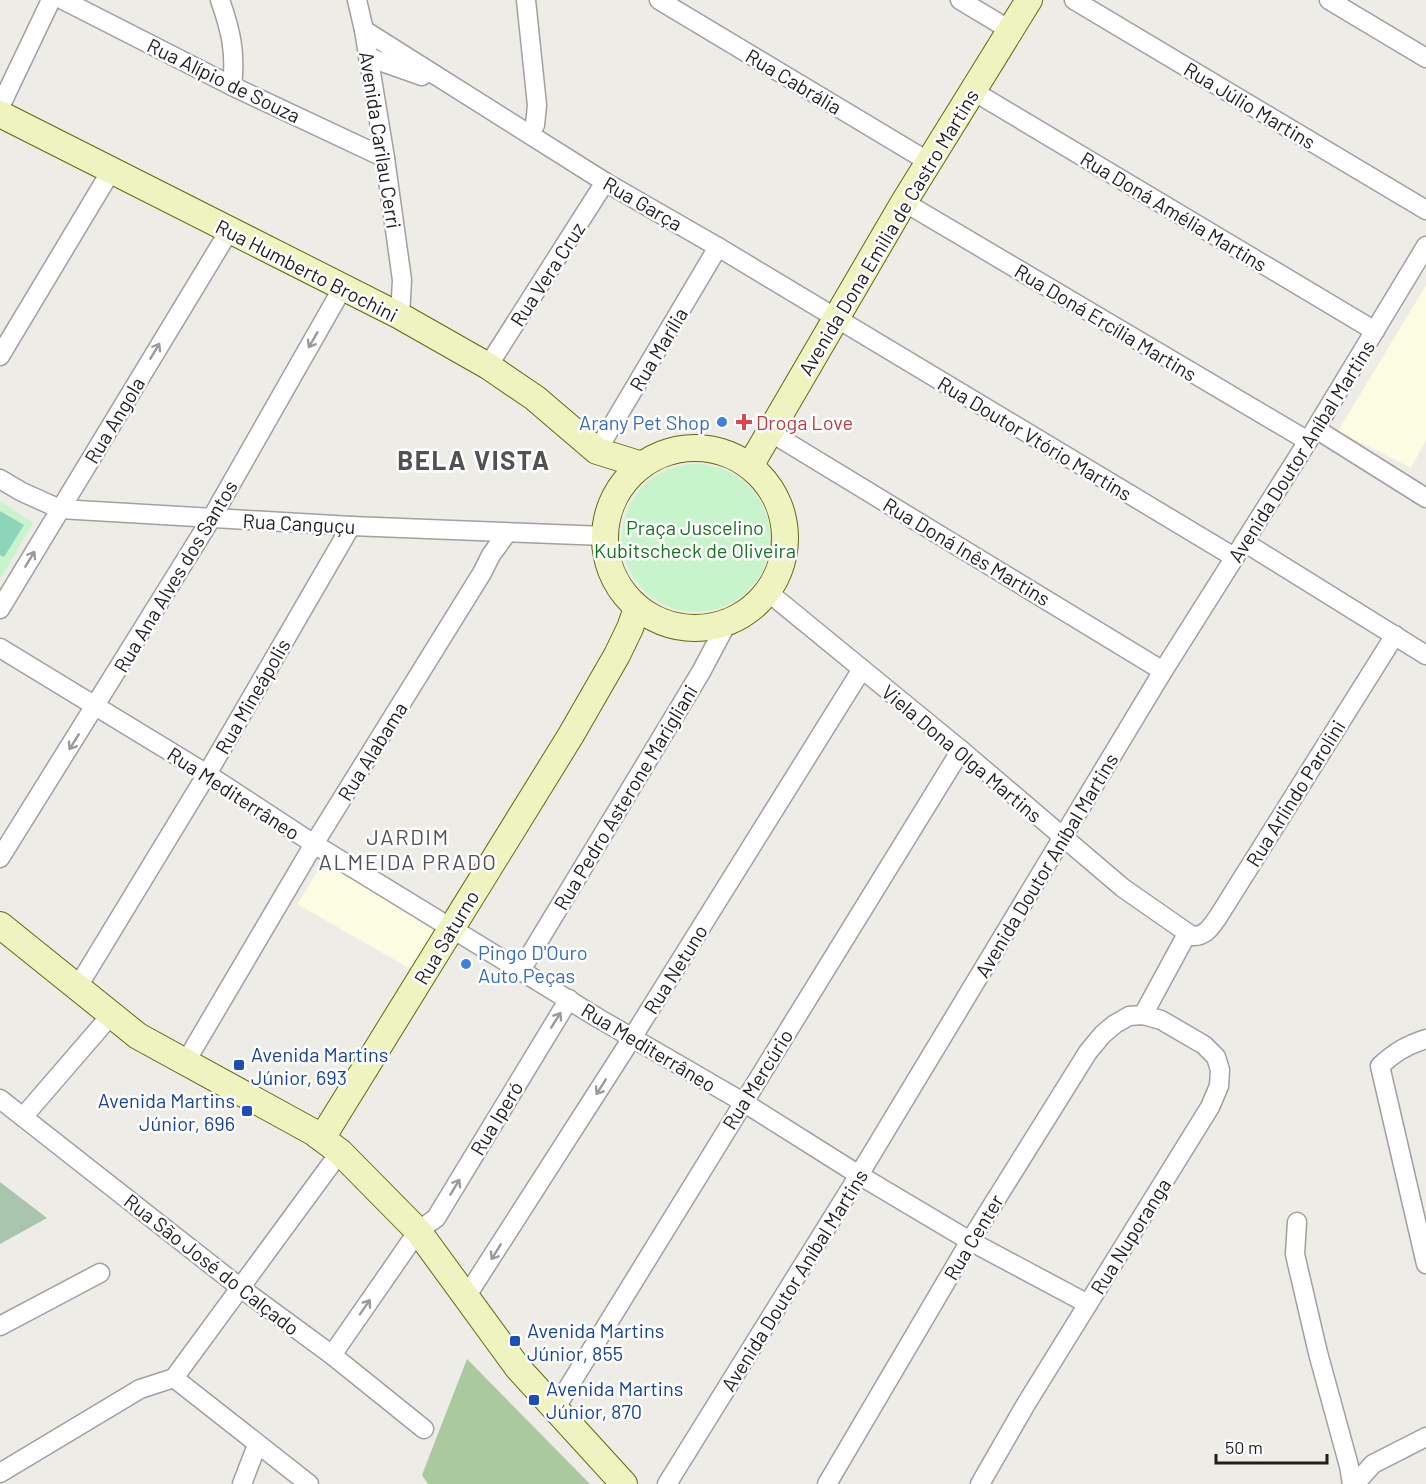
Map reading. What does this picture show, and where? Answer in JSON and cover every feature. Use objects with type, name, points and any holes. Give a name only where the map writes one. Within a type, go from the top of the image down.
[{"type":"street","points":[[0,107],[51,0]]},
{"type":"street","name":"Rua Alípio de Souza","points":[[63,0],[232,86],[385,158]]},
{"type":"street","points":[[220,0],[231,30],[234,49],[232,86]]},
{"type":"street","name":"Avenida Carilau Cerri","points":[[357,0],[385,158],[402,280],[393,313]]},
{"type":"street","points":[[526,0],[537,105],[535,126],[529,134]]},
{"type":"street","name":"Rua Cabrália","points":[[659,0],[929,162]]},
{"type":"street","points":[[960,0],[1010,30]]},
{"type":"street","name":"Avenida Dona Emilia de Castro Martins","points":[[750,466],[904,202],[1029,0]]},
{"type":"street","name":"Rua Júlio Martins","points":[[1074,0],[1426,210]]},
{"type":"street","points":[[1329,0],[1426,58]]},
{"type":"street","name":"Rua Garça","points":[[364,30],[605,182],[835,318]]},
{"type":"street","name":"Rua Garça","points":[[368,57],[452,87]]},
{"type":"street","name":"Rua Doná Amélia Martins","points":[[973,91],[1375,331]]},
{"type":"street","name":"Rua Humberto Brochini","points":[[0,114],[393,313],[488,366],[535,398],[597,451],[642,465]]},
{"type":"street","points":[[0,356],[111,171]]},
{"type":"street","name":"Rua Vera Cruz","points":[[488,366],[605,182]]},
{"type":"street","name":"Rua Doná Ercília Martins","points":[[904,202],[1426,498]]},
{"type":"street","name":"Rua Angola","points":[[0,609],[228,231]]},
{"type":"street","name":"Avenida Doutor Aníbal Martins","points":[[667,1484],[859,1175],[1163,671],[1312,435],[1426,246]]},
{"type":"street","name":"Rua Marília","points":[[597,451],[718,247]]},
{"type":"street","name":"Rua Ana Alves dos Santos","points":[[0,858],[211,519],[342,289]]},
{"type":"street","name":"Rua Doutor Vtório Martins","points":[[835,318],[1239,550],[1426,654]]},
{"type":"street","name":"Rua Doná Inês Martins","points":[[770,432],[1163,671]]},
{"type":"street","points":[[696,448],[723,452],[750,466],[770,487],[778,501],[786,532],[782,563],[777,578],[768,592],[750,610],[727,623],[701,629],[673,626],[648,616],[637,608],[619,587],[613,575],[606,556],[605,536],[608,516],[615,497],[631,474],[642,465],[668,452],[696,448]]},
{"type":"street","name":"Rua Humberto Brochini","points":[[597,451],[615,497]]},
{"type":"street","name":"Rua Canguçu","points":[[0,479],[60,509],[351,526],[605,536]]},
{"type":"street","name":"Rua Mineápolis","points":[[77,988],[207,774],[351,526]]},
{"type":"street","name":"Rua Alabama","points":[[185,1063],[314,844],[491,555],[507,533]]},
{"type":"street","name":"Viela Dona Olga Martins","points":[[768,592],[961,750],[1123,888],[1187,934]]},
{"type":"street","name":"Rua Saturno","points":[[331,1145],[452,927],[571,735],[611,665],[630,628],[637,608]]},
{"type":"street","name":"Rua Pedro Asterone Marigliani","points":[[521,970],[701,672],[727,623]]},
{"type":"street","name":"Rua Arlindo Parolini","points":[[1187,934],[1198,936],[1211,927],[1395,635]]},
{"type":"street","name":"Rua Mediterrâneo","points":[[0,648],[207,774],[314,844],[632,1038],[743,1102],[859,1175],[970,1241],[1088,1304]]},
{"type":"street","name":"Rua Netuno","points":[[466,1297],[632,1038],[861,669]]},
{"type":"street","name":"Rua Mercúrio","points":[[555,1409],[961,750]]},
{"type":"street","points":[[0,925],[138,1036],[314,1132],[331,1145],[418,1231],[518,1368],[624,1484]]},
{"type":"street","points":[[1143,1016],[1187,934]]},
{"type":"street","name":"Rua Iperó","points":[[332,1355],[418,1231],[436,1218],[569,999]]},
{"type":"street","points":[[23,1117],[111,1015]]},
{"type":"street","name":"Rua Center","points":[[827,1484],[970,1241],[1088,1052],[1115,1024],[1129,1016],[1143,1016]]},
{"type":"street","name":"Rua Nuporanga","points":[[980,1484],[1210,1107],[1219,1086],[1220,1070],[1216,1057],[1204,1045],[1161,1020],[1143,1016]]},
{"type":"street","points":[[1426,1039],[1394,1052],[1380,1066],[1426,1264]]},
{"type":"street","name":"Rua São José do Calçado","points":[[0,1099],[242,1289],[332,1355],[424,1429]]},
{"type":"street","points":[[0,1473],[140,1389],[174,1378],[242,1289],[331,1145]]},
{"type":"street","points":[[1297,1222],[1297,1263],[1353,1484]]},
{"type":"street","points":[[0,1326],[100,1273]]},
{"type":"street","points":[[174,1378],[309,1484]]},
{"type":"street","points":[[1353,1484],[1373,1464],[1426,1437]]},
{"type":"street","points":[[242,1484],[257,1445]]},
{"type":"shaded area","points":[[1426,285],[1426,440],[1411,468],[1338,431]]},
{"type":"shaded area","points":[[334,865],[439,931],[414,971],[297,904],[316,874]]},
{"type":"shaded area","points":[[0,1182],[47,1218],[0,1244]]},
{"type":"green space","name":"Praça Juscelino Kubitscheck de Oliveira","points":[[696,464],[724,470],[748,486],[764,510],[770,538],[764,566],[748,590],[724,606],[696,612],[668,606],[644,590],[628,566],[622,538],[628,510],[644,486],[668,470]]},
{"type":"green space","points":[[0,501],[33,523],[0,579]]},
{"type":"green space","points":[[0,511],[24,525],[4,557],[0,555]]},
{"type":"green space","points":[[467,1359],[590,1484],[428,1484],[422,1475]]},
{"type":"place","name":"Arany Pet Shop","points":[[722,422]]},
{"type":"place","name":"Droga Love","points":[[744,422]]},
{"type":"place","name":"Pingo D'Ouro Auto Peças","points":[[466,964]]},
{"type":"place","name":"Avenida Martins Júnior, 693","points":[[239,1065]]},
{"type":"place","name":"Avenida Martins Júnior, 696","points":[[247,1111]]},
{"type":"place","name":"Avenida Martins Júnior, 855","points":[[515,1341]]},
{"type":"place","name":"Avenida Martins Júnior, 870","points":[[534,1400]]},
{"type":"district","name":"BELA VISTA","points":[[474,459]]},
{"type":"district","name":"JARDIM ALMEIDA PRADO","points":[[408,848]]}]
